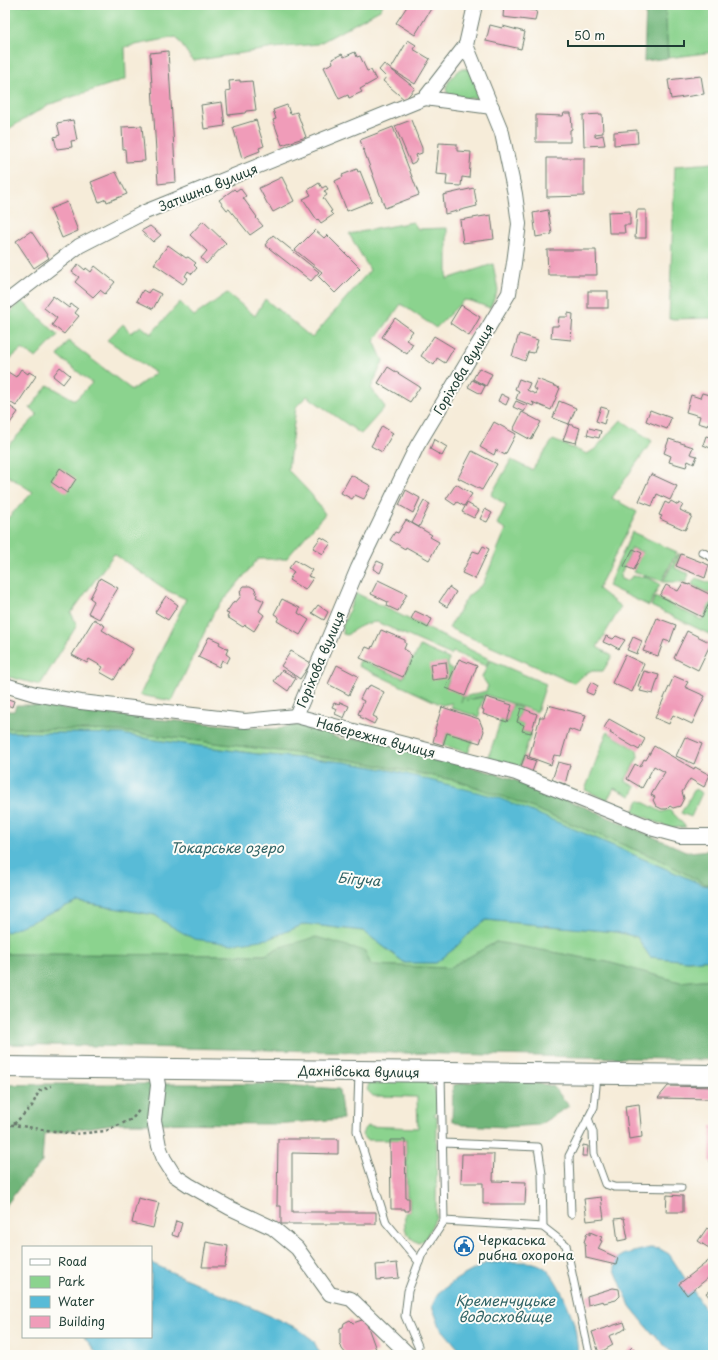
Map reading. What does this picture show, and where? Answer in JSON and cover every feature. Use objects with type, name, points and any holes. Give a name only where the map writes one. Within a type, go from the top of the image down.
[{"type":"street","points":[[425,98],[466,44],[476,5]]},
{"type":"street","name":"Горіхова вулиця","points":[[296,716],[358,568],[416,446],[509,293],[519,224],[515,194],[502,133],[466,44]]},
{"type":"street","name":"Затишна вулиця","points":[[5,303],[78,246],[145,212],[425,98],[492,107]]},
{"type":"street","name":"Набережна вулиця","points":[[5,685],[35,694],[82,702],[245,721],[296,716],[516,773],[654,829],[680,836],[713,836]]},
{"type":"street","name":"Дахнівська вулиця","points":[[5,1067],[713,1075]]},
{"type":"street","points":[[155,1068],[158,1085],[154,1120],[159,1146],[174,1175],[189,1186],[230,1208],[273,1228],[297,1248],[330,1294],[351,1299],[413,1351]]},
{"type":"lane","points":[[702,552],[713,558]]},
{"type":"lane","points":[[359,1071],[357,1131],[386,1222],[419,1262]]},
{"type":"lane","points":[[413,1351],[406,1316],[408,1291],[422,1254],[444,1221],[441,1072]]},
{"type":"lane","points":[[571,1214],[569,1156],[594,1107],[597,1074]]},
{"type":"lane","points":[[588,1118],[594,1132],[594,1154],[605,1184],[614,1187],[681,1188]]},
{"type":"lane","points":[[443,1143],[538,1146],[542,1174],[543,1227]]},
{"type":"lane","points":[[444,1221],[543,1227],[566,1245],[589,1354]]},
{"type":"path","points":[[14,1125],[32,1106],[39,1091],[52,1085]]},
{"type":"path","points":[[5,1125],[74,1134],[106,1131],[132,1119],[141,1107]]},
{"type":"green space","points":[[5,5],[383,5],[380,10],[318,44],[274,48],[193,61],[176,37],[125,47],[126,79],[48,105],[5,131]]},
{"type":"green space","points":[[646,5],[665,5],[668,58],[644,61]]},
{"type":"green space","points":[[665,5],[713,5],[713,52],[668,58]]},
{"type":"green space","points":[[461,69],[473,71],[481,93],[478,98],[450,98],[447,94],[448,82]]},
{"type":"green space","points":[[713,163],[713,318],[669,319],[675,166]]},
{"type":"green space","points":[[413,222],[418,229],[447,228],[447,279],[493,264],[498,290],[490,308],[464,300],[436,328],[401,304],[374,341],[383,361],[371,388],[385,407],[361,434],[307,396],[296,407],[288,470],[311,494],[325,514],[286,559],[258,559],[214,612],[172,701],[140,695],[186,599],[168,591],[114,554],[71,613],[77,625],[40,685],[5,676],[5,521],[33,492],[5,474],[5,449],[37,415],[30,408],[48,385],[75,400],[92,383],[58,356],[68,341],[132,390],[156,373],[107,340],[123,324],[131,333],[141,326],[151,334],[180,302],[194,316],[227,293],[255,316],[265,299],[312,338],[370,270],[349,234]]},
{"type":"green space","points":[[21,300],[58,335],[36,358],[22,349],[5,363],[5,320]]},
{"type":"green space","points":[[621,420],[652,441],[612,498],[637,512],[598,589],[621,607],[597,647],[612,656],[603,671],[590,671],[573,683],[449,628],[468,596],[483,584],[506,529],[497,524],[506,505],[491,495],[511,460],[532,470],[553,440],[587,454],[595,449]]},
{"type":"green space","points":[[632,532],[677,552],[662,581],[633,572],[642,552],[632,548],[620,576],[621,579],[627,581],[633,576],[649,578],[660,584],[649,606],[608,586]]},
{"type":"green space","points":[[678,554],[680,554],[675,568],[689,574],[686,582],[663,582]]},
{"type":"green space","points":[[696,578],[713,584],[712,595],[692,585]]},
{"type":"green space","points":[[356,593],[489,659],[486,666],[453,652],[451,655],[377,622],[361,626],[347,635],[343,634],[342,628]]},
{"type":"green space","points":[[655,597],[702,620],[713,598],[713,636],[651,606]]},
{"type":"green space","points":[[420,646],[449,659],[449,668],[453,669],[446,687],[463,695],[461,702],[464,697],[486,691],[488,686],[482,677],[490,660],[546,684],[537,712],[486,695],[466,700],[484,697],[479,711],[479,717],[451,708],[452,703],[442,705],[358,666],[360,660],[403,678],[411,660],[414,658]]},
{"type":"green space","points":[[16,705],[35,705],[153,719],[275,729],[299,724],[341,739],[370,739],[504,776],[587,808],[688,852],[713,850],[713,885],[705,884],[658,859],[518,802],[458,781],[351,760],[119,731],[5,728],[5,711],[14,711]]},
{"type":"green space","points":[[512,705],[521,708],[517,722],[524,725],[523,731],[531,733],[520,767],[488,758],[501,720],[507,722]]},
{"type":"green space","points":[[5,728],[119,731],[351,760],[458,781],[518,802],[658,859],[705,884],[713,885],[713,887],[703,885],[586,834],[394,771],[344,762],[257,754],[122,734],[5,732]]},
{"type":"green space","points":[[607,732],[637,750],[638,757],[625,781],[636,787],[631,796],[614,788],[607,800],[585,790]]},
{"type":"green space","points":[[447,733],[473,741],[468,753],[443,745]]},
{"type":"green space","points":[[695,789],[702,793],[691,817],[681,813]]},
{"type":"green space","points":[[639,800],[662,812],[669,810],[686,827],[670,828],[633,812]]},
{"type":"green space","points":[[78,902],[155,915],[169,925],[268,939],[305,924],[363,931],[405,963],[436,963],[486,920],[616,932],[637,937],[650,957],[688,961],[713,959],[713,979],[680,982],[607,962],[496,942],[450,968],[370,965],[280,947],[265,955],[5,954],[5,931]]},
{"type":"green space","points":[[316,937],[365,951],[371,965],[449,968],[496,942],[607,962],[680,982],[713,979],[713,1060],[5,1044],[5,954],[265,955],[280,947]]},
{"type":"green space","points":[[425,1079],[433,1086],[437,1097],[437,1112],[434,1114],[437,1116],[436,1217],[425,1240],[419,1243],[410,1237],[405,1227],[405,1213],[410,1211],[409,1197],[407,1197],[406,1140],[366,1140],[362,1135],[367,1126],[418,1128],[417,1097],[373,1096],[367,1090],[370,1080]]},
{"type":"green space","points":[[513,1079],[553,1086],[569,1106],[539,1125],[506,1127],[462,1125],[452,1120],[453,1085]]},
{"type":"green space","points":[[271,1084],[339,1089],[343,1119],[274,1124],[119,1123],[44,1134],[42,1162],[22,1184],[5,1207],[5,1085]]},
{"type":"water","name":"Токарське озеро","points":[[5,732],[122,734],[257,754],[344,762],[394,771],[496,797],[703,885],[713,887],[713,959],[688,961],[650,957],[637,937],[616,932],[486,920],[436,963],[405,963],[363,931],[305,924],[268,939],[232,944],[194,939],[155,915],[78,902],[7,932],[5,931]]},
{"type":"water","points":[[650,1248],[660,1249],[669,1254],[713,1321],[713,1355],[674,1355],[652,1333],[630,1306],[615,1270],[615,1260],[625,1254]]},
{"type":"water","name":"Кременчуцьке водосховище","points":[[530,1262],[542,1266],[550,1273],[563,1294],[572,1318],[579,1355],[464,1355],[440,1327],[432,1306],[438,1293],[457,1279],[486,1263]]},
{"type":"water","points":[[152,1263],[297,1328],[313,1340],[321,1355],[98,1355],[85,1338],[152,1338]]},
{"type":"building","points":[[408,5],[428,5],[432,7],[415,35],[396,23]]},
{"type":"building","points":[[504,5],[529,5],[529,10],[537,11],[535,21],[503,17]]},
{"type":"building","points":[[490,25],[502,28],[503,26],[525,32],[521,49],[486,41]]},
{"type":"building","points":[[408,40],[416,45],[413,49],[430,59],[415,84],[391,69]]},
{"type":"building","points":[[168,51],[176,182],[158,184],[150,53]]},
{"type":"building","points":[[355,52],[357,57],[360,56],[367,71],[371,70],[376,80],[360,89],[362,92],[349,98],[348,95],[339,99],[324,67],[333,63],[332,59],[342,54],[344,57]]},
{"type":"building","points":[[384,64],[415,88],[405,100],[383,81],[386,77],[379,70]]},
{"type":"building","points":[[701,76],[704,94],[671,99],[668,80]]},
{"type":"building","points":[[240,80],[240,82],[252,81],[256,110],[228,115],[226,91],[230,90],[229,81]]},
{"type":"building","points":[[222,102],[225,126],[204,129],[201,105]]},
{"type":"building","points":[[287,105],[290,114],[297,112],[306,137],[282,145],[273,120],[276,119],[273,110]]},
{"type":"building","points":[[564,113],[571,113],[572,129],[570,130],[570,142],[536,142],[536,115],[563,116]]},
{"type":"building","points":[[602,114],[603,133],[595,134],[595,137],[603,135],[605,145],[584,146],[583,115]]},
{"type":"building","points":[[73,120],[77,140],[71,141],[72,147],[57,149],[54,137],[60,135],[57,123]]},
{"type":"building","points":[[256,120],[264,146],[259,148],[260,151],[242,158],[233,127]]},
{"type":"building","points":[[411,120],[422,148],[422,153],[416,155],[417,158],[415,162],[411,164],[395,126]]},
{"type":"building","points":[[142,126],[145,161],[126,162],[125,149],[123,149],[122,127]]},
{"type":"building","points":[[393,127],[419,195],[385,208],[360,140]]},
{"type":"building","points":[[637,130],[638,143],[614,145],[614,132]]},
{"type":"building","points":[[439,143],[457,144],[457,151],[471,152],[469,178],[462,177],[461,186],[446,185],[447,175],[436,174]]},
{"type":"building","points":[[547,158],[584,158],[584,196],[547,197]]},
{"type":"building","points":[[357,169],[358,172],[360,171],[372,201],[347,211],[335,181],[343,177],[342,175]]},
{"type":"building","points":[[116,172],[127,194],[107,202],[106,199],[99,202],[91,182]]},
{"type":"building","points":[[282,177],[294,201],[273,212],[259,188]]},
{"type":"building","points":[[319,183],[322,188],[326,186],[328,189],[324,191],[327,195],[323,198],[333,215],[321,223],[318,219],[317,220],[303,199],[311,195],[308,190]]},
{"type":"building","points":[[240,188],[246,196],[243,198],[263,226],[250,235],[229,209],[227,210],[219,200],[234,189],[236,191]]},
{"type":"building","points":[[474,188],[477,206],[445,214],[443,195]]},
{"type":"building","points":[[67,202],[78,231],[62,238],[50,209]]},
{"type":"building","points":[[548,210],[552,234],[536,237],[533,213]]},
{"type":"building","points":[[637,210],[646,210],[646,238],[635,238]]},
{"type":"building","points":[[630,211],[630,225],[624,225],[625,233],[609,233],[608,212]]},
{"type":"building","points":[[491,215],[494,239],[463,243],[460,220]]},
{"type":"building","points":[[203,221],[226,243],[206,264],[201,258],[207,251],[190,235]]},
{"type":"building","points":[[150,226],[161,235],[153,242],[141,231]]},
{"type":"building","points":[[315,230],[324,238],[327,235],[360,268],[335,293],[318,276],[322,272],[295,250]]},
{"type":"building","points":[[31,231],[49,258],[34,268],[16,241]]},
{"type":"building","points":[[273,235],[319,272],[311,281],[265,245]]},
{"type":"building","points":[[168,245],[186,258],[188,257],[196,263],[194,265],[197,268],[192,274],[188,271],[185,276],[188,278],[183,284],[154,264]]},
{"type":"building","points":[[547,250],[596,250],[597,275],[548,275]]},
{"type":"building","points":[[78,264],[85,270],[86,268],[91,272],[95,266],[115,282],[105,294],[100,290],[93,297],[75,282],[79,277],[72,272]]},
{"type":"building","points":[[151,289],[161,294],[153,309],[137,301],[143,290],[148,293]]},
{"type":"building","points":[[588,291],[608,291],[608,308],[588,308]]},
{"type":"building","points":[[53,296],[69,308],[71,304],[78,309],[75,313],[79,316],[64,334],[52,325],[57,318],[44,308]]},
{"type":"building","points":[[461,305],[480,317],[469,336],[450,323]]},
{"type":"building","points":[[568,313],[573,314],[571,340],[551,338],[552,326],[558,326],[559,317],[568,317]]},
{"type":"building","points":[[395,318],[413,331],[406,340],[413,344],[407,354],[382,337]]},
{"type":"building","points":[[519,334],[538,340],[534,353],[528,352],[525,361],[512,356]]},
{"type":"building","points":[[434,336],[454,348],[445,363],[437,358],[434,365],[421,356]]},
{"type":"building","points":[[60,367],[70,375],[63,384],[53,376]]},
{"type":"building","points":[[388,367],[420,387],[410,402],[378,383]]},
{"type":"building","points":[[479,368],[492,374],[486,386],[473,379]]},
{"type":"building","points":[[21,369],[28,374],[29,372],[36,376],[16,406],[5,399],[5,377],[8,372],[16,377]]},
{"type":"building","points":[[519,379],[530,383],[527,390],[535,394],[537,390],[533,388],[537,379],[560,388],[551,410],[532,402],[534,404],[533,406],[516,399],[519,391],[515,389]]},
{"type":"building","points":[[472,380],[485,386],[481,394],[468,387]]},
{"type":"building","points":[[702,393],[713,396],[713,408],[708,426],[698,423],[700,416],[686,412],[691,395],[700,398]]},
{"type":"building","points":[[501,394],[509,398],[506,405],[498,401]]},
{"type":"building","points":[[516,401],[527,406],[524,412],[513,407]]},
{"type":"building","points":[[559,401],[576,408],[569,424],[553,418]]},
{"type":"building","points":[[7,404],[18,412],[8,426],[5,424],[5,407]]},
{"type":"building","points":[[601,407],[608,409],[604,424],[596,421]]},
{"type":"building","points":[[650,410],[671,418],[667,429],[646,421]]},
{"type":"building","points":[[522,412],[541,422],[531,440],[513,430]]},
{"type":"building","points":[[494,422],[516,434],[505,455],[496,450],[494,455],[480,447]]},
{"type":"building","points":[[569,424],[580,428],[576,443],[563,440]]},
{"type":"building","points":[[382,426],[393,433],[382,452],[371,446]]},
{"type":"building","points":[[589,428],[601,431],[599,438],[587,435]]},
{"type":"building","points":[[706,436],[713,438],[713,449],[703,445]]},
{"type":"building","points":[[434,439],[447,447],[442,456],[430,449]]},
{"type":"building","points":[[669,439],[693,447],[690,454],[697,456],[694,464],[688,461],[686,467],[669,462],[671,456],[664,453]]},
{"type":"building","points":[[472,451],[497,464],[482,490],[458,478]]},
{"type":"building","points":[[60,468],[76,479],[67,493],[51,482]]},
{"type":"building","points":[[651,474],[677,486],[670,500],[657,494],[652,506],[639,501]]},
{"type":"building","points":[[351,475],[371,486],[364,499],[355,495],[352,499],[341,493]]},
{"type":"building","points":[[456,484],[472,494],[464,506],[457,502],[455,505],[446,499]]},
{"type":"building","points":[[406,490],[420,498],[413,513],[399,505]]},
{"type":"building","points":[[424,501],[430,504],[419,527],[412,523]]},
{"type":"building","points":[[671,501],[678,505],[679,503],[683,505],[680,510],[692,516],[685,530],[660,519],[662,516],[659,515],[665,502],[669,504]]},
{"type":"building","points":[[467,503],[479,510],[474,518],[462,512]]},
{"type":"building","points":[[485,509],[492,513],[487,522],[480,519]]},
{"type":"building","points":[[406,520],[432,535],[430,537],[439,542],[429,560],[390,540],[395,532],[398,533]]},
{"type":"building","points":[[321,537],[331,543],[323,554],[313,548]]},
{"type":"building","points":[[483,546],[489,549],[475,579],[462,573],[473,551],[479,553]]},
{"type":"building","points":[[633,549],[642,553],[634,570],[624,566]]},
{"type":"building","points":[[681,554],[709,565],[705,578],[676,566]]},
{"type":"building","points":[[295,560],[312,570],[308,576],[313,578],[305,590],[289,580],[294,572],[289,568]]},
{"type":"building","points":[[377,561],[384,564],[380,573],[373,569]]},
{"type":"building","points":[[100,578],[118,588],[99,619],[88,613],[94,601],[90,598]]},
{"type":"building","points":[[378,580],[407,594],[398,611],[387,606],[388,602],[371,594]]},
{"type":"building","points":[[683,583],[689,584],[713,596],[702,617],[660,596],[666,585],[678,591]]},
{"type":"building","points":[[244,586],[250,586],[255,589],[257,595],[256,597],[264,601],[259,611],[264,615],[254,631],[245,625],[243,627],[227,617],[229,614],[226,613],[234,601],[236,602],[241,596],[240,591]]},
{"type":"building","points":[[449,587],[456,592],[447,607],[439,602]]},
{"type":"building","points":[[166,596],[178,605],[168,620],[155,612]]},
{"type":"building","points":[[282,599],[300,608],[298,613],[309,620],[300,635],[277,621],[279,617],[274,614]]},
{"type":"building","points":[[318,605],[328,612],[324,620],[312,613]]},
{"type":"building","points":[[415,611],[432,619],[428,628],[411,619]]},
{"type":"building","points":[[657,618],[676,625],[670,642],[664,640],[658,656],[643,651]]},
{"type":"building","points":[[94,619],[105,626],[102,630],[133,649],[114,680],[100,672],[103,667],[89,659],[87,663],[72,655]]},
{"type":"building","points":[[381,630],[405,640],[406,644],[404,649],[412,656],[403,677],[360,658],[366,647],[371,649],[372,646],[373,647]]},
{"type":"building","points":[[687,631],[711,643],[698,670],[674,658]]},
{"type":"building","points":[[606,636],[613,639],[616,636],[625,640],[619,649],[603,642]]},
{"type":"building","points":[[209,637],[220,642],[219,644],[228,649],[226,654],[230,657],[227,663],[222,660],[219,667],[198,657]]},
{"type":"building","points":[[633,637],[642,641],[637,654],[627,650]]},
{"type":"building","points":[[291,651],[311,663],[300,679],[281,666]]},
{"type":"building","points":[[625,655],[644,664],[632,692],[612,683]]},
{"type":"building","points":[[459,659],[477,666],[465,696],[446,688]]},
{"type":"building","points":[[446,662],[448,678],[432,680],[430,664]]},
{"type":"building","points":[[337,665],[358,676],[349,695],[328,684]]},
{"type":"building","points":[[282,670],[296,678],[288,691],[274,681]]},
{"type":"building","points":[[644,671],[659,675],[653,694],[640,691],[642,687],[638,686]]},
{"type":"building","points":[[674,676],[688,682],[685,687],[705,696],[692,724],[673,715],[669,724],[655,718]]},
{"type":"building","points":[[591,682],[598,686],[593,695],[586,692]]},
{"type":"building","points":[[370,685],[384,692],[373,716],[377,718],[374,724],[360,717],[361,715],[358,714],[364,701],[360,699],[365,689],[367,690]]},
{"type":"building","points":[[486,697],[512,705],[507,722],[483,714],[484,710],[482,709]]},
{"type":"building","points":[[5,698],[14,701],[12,707],[5,704]]},
{"type":"building","points":[[340,702],[349,706],[344,718],[335,714],[337,709],[332,707],[334,703],[339,705]]},
{"type":"building","points":[[548,705],[586,715],[580,733],[569,729],[561,756],[554,755],[551,765],[529,757],[540,717],[544,717]]},
{"type":"building","points":[[442,707],[479,719],[484,731],[480,743],[447,733],[443,745],[433,742],[435,729]]},
{"type":"building","points":[[521,708],[537,714],[531,733],[522,731],[524,725],[517,722]]},
{"type":"building","points":[[609,719],[645,739],[639,750],[604,728]]},
{"type":"building","points":[[685,737],[702,744],[694,764],[676,756]]},
{"type":"building","points":[[654,746],[694,769],[695,767],[710,775],[704,787],[690,779],[682,792],[684,798],[680,806],[673,808],[670,806],[667,809],[662,809],[656,806],[653,800],[655,797],[651,795],[665,772],[654,766],[642,788],[627,779],[635,764],[640,767]]},
{"type":"building","points":[[525,755],[528,756],[527,758],[536,761],[532,772],[520,769]]},
{"type":"building","points":[[558,762],[570,765],[565,784],[552,780]]},
{"type":"building","points":[[668,1086],[713,1087],[713,1099],[658,1098]]},
{"type":"building","points":[[639,1104],[642,1137],[629,1139],[625,1106]]},
{"type":"building","points":[[711,1126],[713,1126],[713,1162],[710,1162]]},
{"type":"building","points":[[278,1139],[338,1139],[338,1154],[292,1153],[292,1212],[376,1212],[376,1224],[281,1224],[281,1206],[277,1206]]},
{"type":"building","points":[[390,1140],[405,1140],[406,1198],[409,1198],[409,1211],[405,1211],[405,1209],[391,1209]]},
{"type":"building","points":[[583,1145],[588,1146],[587,1156],[582,1156]]},
{"type":"building","points":[[462,1154],[494,1154],[493,1181],[526,1182],[525,1204],[483,1204],[483,1183],[461,1183]]},
{"type":"building","points":[[667,1195],[683,1196],[683,1212],[666,1212]]},
{"type":"building","points":[[601,1197],[604,1219],[587,1221],[584,1199]]},
{"type":"building","points":[[138,1198],[159,1203],[153,1228],[132,1223]]},
{"type":"building","points":[[624,1218],[628,1239],[618,1241],[615,1219]]},
{"type":"building","points":[[176,1221],[182,1223],[178,1237],[172,1235]]},
{"type":"building","points":[[707,1228],[713,1232],[713,1255],[710,1253],[712,1250],[698,1241]]},
{"type":"building","points":[[590,1232],[602,1237],[600,1240],[602,1241],[598,1249],[618,1258],[616,1265],[586,1258],[584,1242],[587,1233],[590,1235]]},
{"type":"building","points":[[206,1242],[228,1246],[225,1267],[202,1267]]},
{"type":"building","points":[[711,1259],[713,1262],[713,1274],[687,1295],[679,1284]]},
{"type":"building","points":[[397,1263],[399,1278],[377,1280],[376,1265]]},
{"type":"building","points":[[613,1288],[619,1289],[620,1296],[616,1300],[604,1303],[603,1301],[588,1305],[587,1296]]},
{"type":"building","points":[[713,1288],[713,1302],[706,1293]]},
{"type":"building","points":[[365,1319],[377,1352],[368,1355],[347,1355],[342,1349],[340,1343],[340,1328],[343,1327],[344,1323],[350,1320],[353,1323]]},
{"type":"building","points":[[624,1322],[626,1328],[609,1336],[613,1345],[599,1353],[592,1332]]},
{"type":"building","points":[[632,1347],[640,1355],[624,1355]]},
{"type":"place","name":"Черкаська рибна охорона","points":[[464,1246]]},
{"type":"water label","name":"Бігуча","points":[[359,879]]}]
